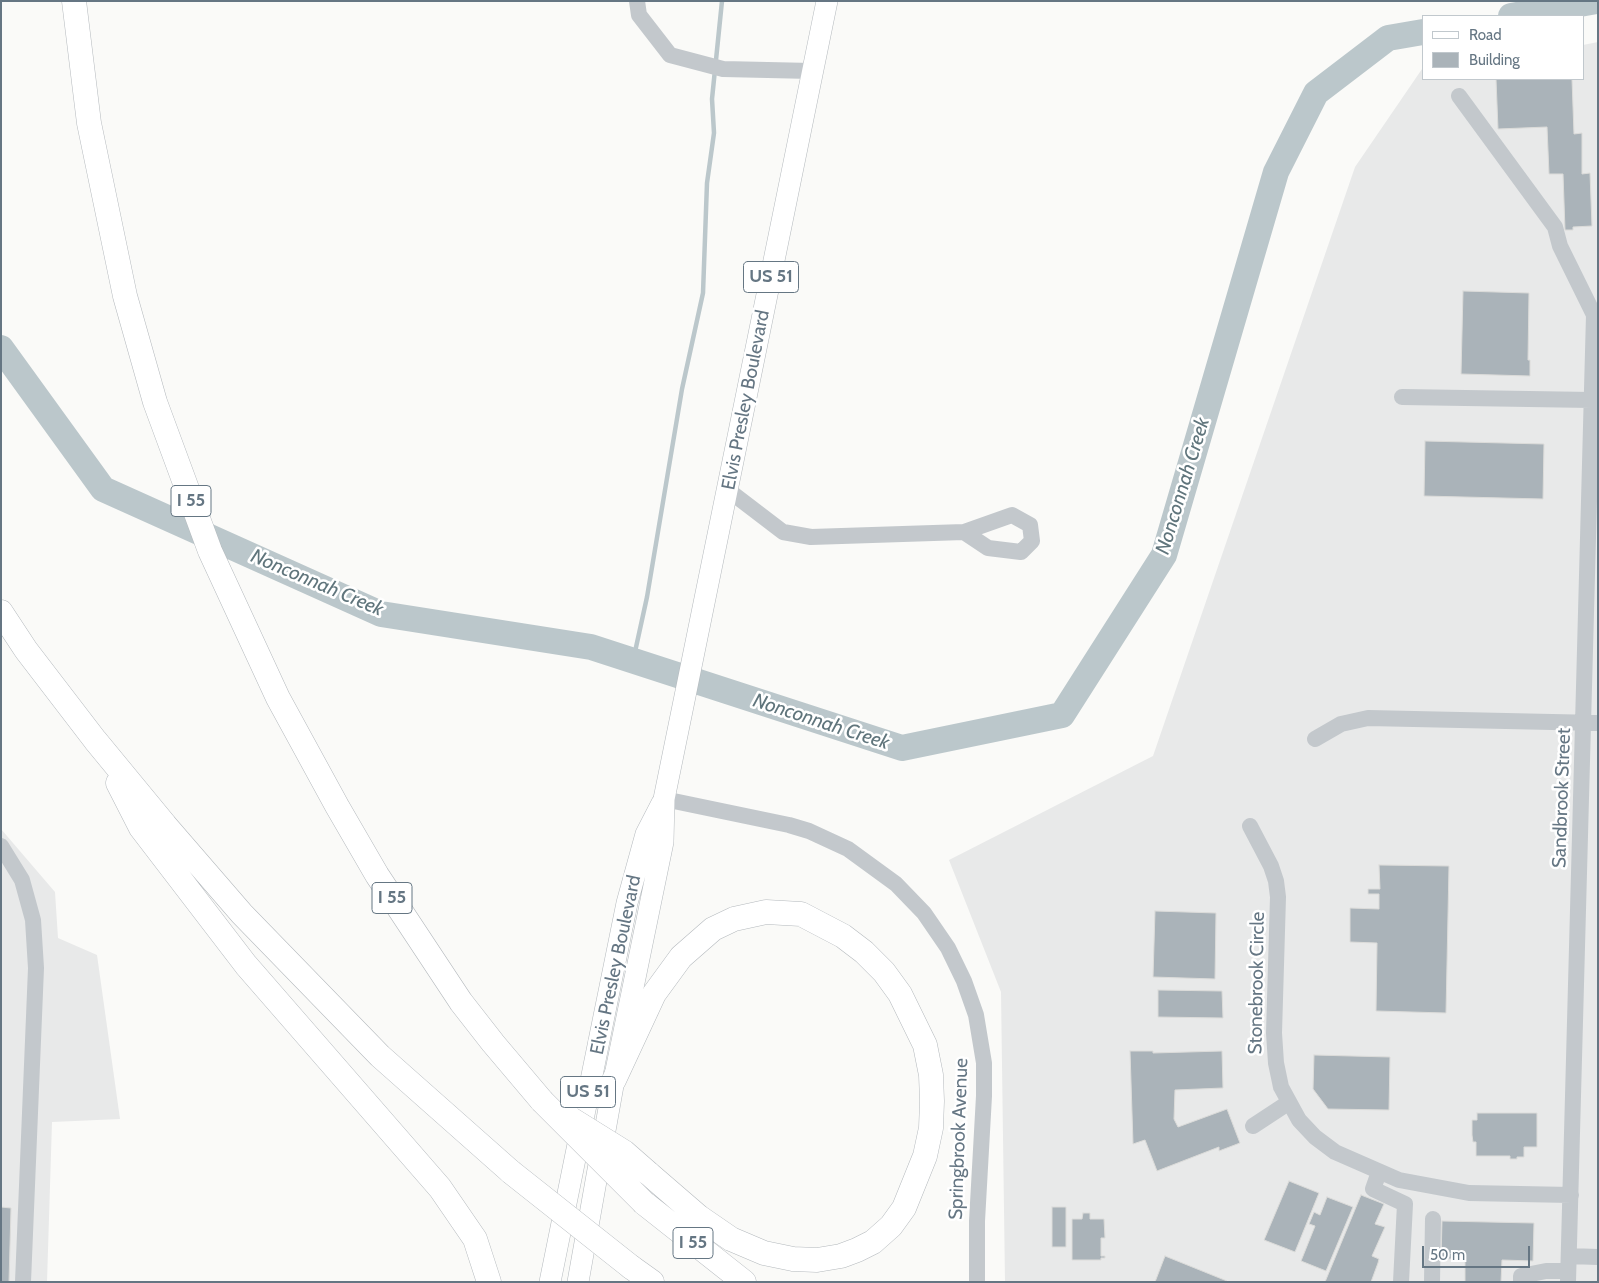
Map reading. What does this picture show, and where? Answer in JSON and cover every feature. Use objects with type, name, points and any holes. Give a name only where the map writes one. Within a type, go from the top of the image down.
[{"type":"highway","name":"I 55","points":[[74,1],[79,48],[98,173],[125,296],[155,402],[210,551],[278,698],[337,806],[427,953],[493,1044],[535,1093],[644,1203],[744,1282]]},
{"type":"highway","points":[[79,48],[83,1]]},
{"type":"highway","points":[[1,612],[26,650],[95,740],[235,907],[315,992],[420,1094],[511,1172],[652,1282]]},
{"type":"highway","points":[[95,740],[141,828],[198,904],[252,972],[440,1188],[474,1239],[493,1262],[502,1282]]},
{"type":"highway","points":[[535,1093],[624,1152],[699,1217],[731,1238],[764,1253],[793,1259],[817,1260],[841,1256],[874,1242],[892,1226],[904,1208],[925,1156],[931,1128],[932,1101],[925,1045],[900,994],[884,972],[864,952],[844,936],[801,914],[766,912],[734,918],[713,928],[680,957],[650,1002],[614,1080]]},
{"type":"highway","points":[[474,1239],[489,1282]]},
{"type":"main road","name":"Elvis Presley Boulevard","points":[[578,1282],[614,1080],[663,842],[664,799],[827,1]]},
{"type":"main road","name":"Elvis Presley Boulevard","points":[[550,1282],[627,903],[646,834],[664,799]]},
{"type":"main road","points":[[536,1282],[546,1237],[571,1178]]},
{"type":"street","points":[[637,1],[639,15],[670,55],[724,69],[812,71]]},
{"type":"street","name":"Sandbrook Street","points":[[1459,96],[1555,227],[1560,246],[1594,315],[1591,722],[1568,1270]]},
{"type":"street","points":[[1402,397],[1592,400]]},
{"type":"street","points":[[728,490],[783,532],[792,534],[811,537],[964,532]]},
{"type":"street","points":[[1315,740],[1341,724],[1368,718],[1591,722]]},
{"type":"street","name":"Springbrook Avenue","points":[[664,799],[789,825],[809,831],[848,849],[896,884],[924,913],[948,948],[964,980],[976,1015],[984,1063],[977,1229],[977,1282]]},
{"type":"street","name":"Stonebrook Circle","points":[[1250,826],[1271,866],[1277,889],[1274,1040],[1277,1071],[1288,1103],[1314,1137],[1334,1152],[1399,1180],[1469,1193],[1571,1195]]},
{"type":"street","points":[[1,846],[22,880],[33,920],[36,968],[23,1282]]},
{"type":"street","points":[[1253,1126],[1288,1103]]},
{"type":"street","points":[[1379,1172],[1373,1189],[1404,1204],[1401,1282]]},
{"type":"street","points":[[1432,1282],[1433,1220]]},
{"type":"street","points":[[1521,1282],[1521,1276],[1546,1271],[1568,1270],[1598,1258]]},
{"type":"shaded area","points":[[1598,42],[1598,1282],[1005,1282],[1001,992],[949,860],[1153,756],[1355,167],[1422,69],[1422,80],[1584,80],[1584,45]]},
{"type":"shaded area","points":[[1,829],[55,892],[58,938],[97,955],[120,1119],[52,1122],[47,1282],[1,1282]]},
{"type":"building","points":[[1496,80],[1572,80],[1574,134],[1582,133],[1582,174],[1590,173],[1592,226],[1573,227],[1573,230],[1565,230],[1563,174],[1549,174],[1547,127],[1498,129]]},
{"type":"building","points":[[1463,291],[1529,293],[1528,360],[1530,360],[1530,376],[1461,374]]},
{"type":"building","points":[[1425,441],[1544,444],[1543,499],[1424,496]]},
{"type":"building","points":[[1379,865],[1449,866],[1446,1013],[1376,1011],[1377,943],[1350,942],[1350,908],[1379,909],[1379,894],[1368,894],[1368,889],[1380,889]]},
{"type":"building","points":[[1155,911],[1216,913],[1215,979],[1153,977]]},
{"type":"building","points":[[1158,990],[1222,991],[1223,1018],[1158,1017]]},
{"type":"building","points":[[1130,1051],[1153,1051],[1153,1053],[1222,1051],[1223,1088],[1175,1090],[1174,1119],[1178,1127],[1227,1109],[1240,1143],[1219,1151],[1219,1147],[1157,1171],[1145,1140],[1133,1144]]},
{"type":"building","points":[[1314,1055],[1390,1057],[1389,1110],[1328,1109],[1313,1089]]},
{"type":"building","points":[[1477,1113],[1537,1113],[1537,1147],[1524,1147],[1524,1157],[1517,1157],[1517,1159],[1510,1159],[1510,1156],[1476,1156],[1476,1142],[1473,1142],[1472,1135],[1472,1120],[1477,1120]]},
{"type":"building","points":[[1289,1181],[1319,1193],[1295,1252],[1264,1240]]},
{"type":"building","points":[[1361,1195],[1384,1204],[1375,1224],[1385,1227],[1372,1256],[1379,1259],[1371,1282],[1325,1282]]},
{"type":"building","points":[[1327,1197],[1353,1207],[1326,1271],[1301,1261],[1315,1226],[1309,1224],[1314,1212],[1320,1215]]},
{"type":"building","points":[[1,1207],[11,1208],[9,1282],[1,1282]]},
{"type":"building","points":[[1052,1207],[1066,1207],[1066,1247],[1052,1247]]},
{"type":"building","points":[[1083,1213],[1090,1213],[1090,1219],[1104,1219],[1105,1238],[1101,1238],[1101,1256],[1105,1256],[1105,1258],[1101,1258],[1101,1260],[1072,1260],[1072,1219],[1082,1219]]},
{"type":"building","points":[[1442,1221],[1534,1223],[1533,1261],[1502,1260],[1501,1282],[1465,1282],[1465,1259],[1441,1259]]},
{"type":"building","points":[[1165,1256],[1227,1281],[1227,1282],[1155,1282]]},
{"type":"waterway","points":[[633,661],[647,597],[682,389],[703,293],[707,183],[714,133],[712,99],[722,1]]},
{"type":"waterway","name":"Nonconnah Creek","points":[[1517,15],[1597,1]]},
{"type":"waterway","name":"Nonconnah Creek","points":[[1,348],[103,489],[381,614],[591,647],[902,748],[1062,715],[1164,555],[1276,172],[1316,93],[1388,38],[1422,32]]}]
